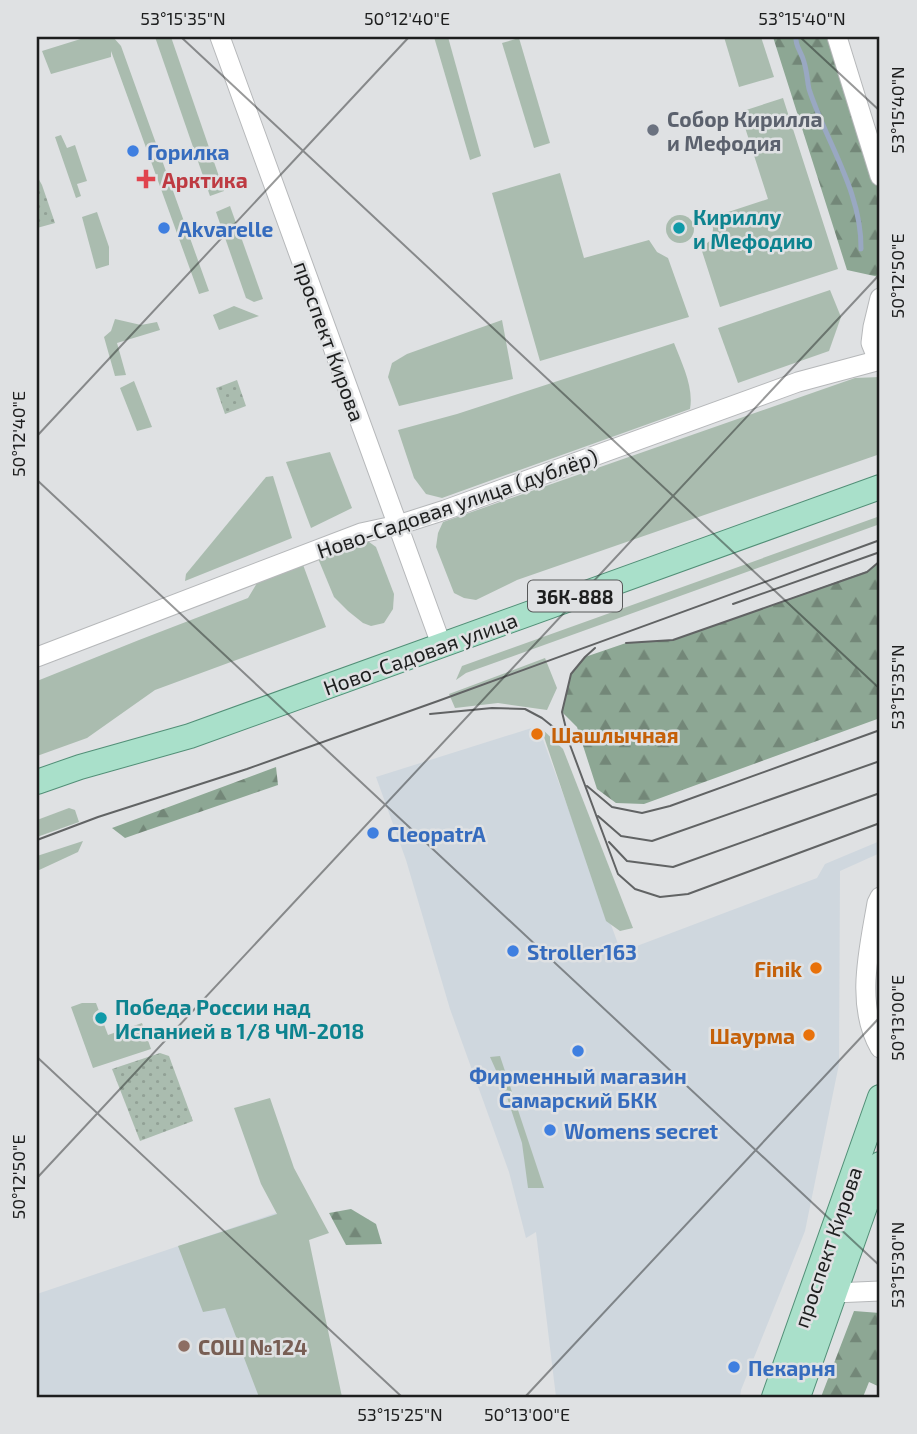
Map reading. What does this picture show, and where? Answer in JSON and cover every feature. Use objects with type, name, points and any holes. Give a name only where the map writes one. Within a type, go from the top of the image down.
[{"type":"main road","name":"Ново-Садовая улица","points":[[37,782],[190,736],[880,487]]},
{"type":"main road","name":"проспект Кирова","points":[[774,1397],[880,1097]]},
{"type":"main road","name":"проспект Кирова","points":[[798,1397],[880,1164]]},
{"type":"street","name":"проспект Кирова","points":[[220,37],[441,644]]},
{"type":"street","points":[[837,37],[880,176]]},
{"type":"street","points":[[879,360],[871,343],[880,298]]},
{"type":"street","name":"Ново-Садовая улица (дублёр)","points":[[37,657],[361,533],[445,510],[798,382],[879,360]]},
{"type":"street","points":[[880,897],[865,975],[872,1034],[880,1048]]},
{"type":"street","points":[[834,1293],[880,1291]]},
{"type":"shaded area","points":[[538,726],[621,952],[817,878],[825,864],[880,841],[880,853],[840,871],[839,1064],[805,1231],[740,1397],[556,1397],[536,1232],[526,1238],[509,1172],[450,1009],[406,860],[376,777]]},
{"type":"shaded area","name":"СОШ №124","points":[[276,1213],[342,1397],[37,1397],[37,1294]]},
{"type":"green space","points":[[87,37],[113,37],[121,46],[209,291],[199,294],[111,51],[111,57],[51,74],[42,51]]},
{"type":"green space","points":[[155,37],[171,37],[224,191],[210,196]]},
{"type":"green space","points":[[434,37],[448,37],[481,156],[470,160]]},
{"type":"green space","points":[[724,37],[761,37],[774,77],[739,87]]},
{"type":"green space","points":[[773,37],[834,37],[880,194],[877,254],[879,277],[847,270]]},
{"type":"green space","points":[[519,38],[550,143],[534,148],[502,43]]},
{"type":"green space","points":[[783,98],[838,269],[720,307],[701,248],[712,239],[710,218],[768,199],[740,112]]},
{"type":"green space","points":[[61,135],[67,148],[75,145],[87,181],[77,184],[81,196],[76,198],[55,137]]},
{"type":"green space","points":[[560,173],[584,258],[649,240],[657,252],[668,258],[689,317],[540,361],[492,193]]},
{"type":"green space","points":[[37,176],[55,223],[37,228]]},
{"type":"green space","points":[[230,206],[263,299],[254,302],[246,298],[216,212]]},
{"type":"green space","points":[[97,212],[109,247],[109,265],[96,269],[82,217]]},
{"type":"green space","points":[[680,215],[690,219],[694,229],[690,239],[680,243],[670,239],[666,229],[670,219]]},
{"type":"green space","points":[[830,290],[841,317],[829,351],[738,383],[718,328]]},
{"type":"green space","points":[[234,306],[259,316],[219,330],[213,315]]},
{"type":"green space","points":[[115,319],[141,325],[157,322],[160,330],[117,343],[126,375],[115,376],[104,337],[111,331]]},
{"type":"green space","points":[[502,320],[513,379],[399,406],[388,377],[392,363],[407,354]]},
{"type":"green space","points":[[674,343],[689,384],[690,409],[442,498],[426,494],[414,478],[398,430],[457,414]]},
{"type":"green space","points":[[880,377],[880,454],[517,580],[476,600],[454,593],[436,547],[443,522],[855,378]]},
{"type":"green space","points":[[237,380],[246,406],[225,414],[216,388]]},
{"type":"green space","points":[[134,381],[152,427],[137,431],[120,388]]},
{"type":"green space","points":[[330,452],[352,508],[311,528],[286,462]]},
{"type":"green space","points":[[273,476],[292,538],[185,581],[186,574],[266,477]]},
{"type":"green space","points":[[880,516],[880,524],[466,673],[456,680],[462,666]]},
{"type":"green space","points":[[365,539],[376,547],[394,594],[393,609],[384,623],[371,626],[363,623],[334,597],[317,556]]},
{"type":"green space","points":[[880,561],[880,718],[644,804],[616,803],[597,789],[577,727],[562,712],[571,674],[585,657],[626,643],[673,640],[870,570]]},
{"type":"green space","points":[[302,562],[326,627],[155,690],[87,738],[37,756],[37,681],[248,598],[260,578]]},
{"type":"green space","points":[[545,658],[557,688],[547,710],[498,703],[455,708],[449,694]]},
{"type":"green space","points":[[541,728],[563,749],[633,928],[620,931],[606,921]]},
{"type":"green space","points":[[276,767],[278,785],[125,838],[112,828]]},
{"type":"green space","points":[[69,808],[75,810],[79,822],[37,837],[37,820]]},
{"type":"green space","points":[[83,841],[78,852],[37,871],[37,856]]},
{"type":"green space","points":[[82,1003],[96,1003],[108,1035],[142,1023],[151,1049],[93,1068],[71,1007]]},
{"type":"green space","points":[[160,1053],[169,1056],[193,1121],[140,1141],[112,1069]]},
{"type":"green space","points":[[500,1056],[544,1188],[528,1188],[522,1143],[504,1088],[490,1057]]},
{"type":"green space","points":[[270,1098],[294,1168],[329,1233],[309,1240],[342,1397],[259,1397],[225,1308],[203,1312],[178,1246],[277,1214],[261,1184],[234,1108]]},
{"type":"green space","points":[[351,1209],[376,1224],[382,1244],[346,1245],[329,1213]]},
{"type":"green space","points":[[854,1311],[880,1313],[880,1387],[869,1382],[863,1397],[821,1397]]},
{"type":"waterway","points":[[796,37],[816,109],[842,167],[856,207],[861,249]]},
{"type":"tram line","points":[[37,840],[98,817],[247,769],[880,540]]},
{"type":"tram line","points":[[733,604],[880,552]]},
{"type":"tram line","points":[[626,643],[673,640],[867,572],[880,561]]},
{"type":"tram line","points":[[595,648],[571,674],[562,712],[570,745],[618,874],[635,889],[660,897],[688,894],[880,823]]},
{"type":"tram line","points":[[430,714],[492,708],[525,709],[542,718],[568,743]]},
{"type":"tram line","points":[[587,786],[612,807],[642,813],[670,806],[880,730]]},
{"type":"tram line","points":[[598,816],[621,836],[652,841],[880,761]]},
{"type":"tram line","points":[[609,842],[627,861],[673,867],[880,793]]},
{"type":"place","name":"Собор Кирилла и Мефодия","points":[[653,130]]},
{"type":"place","name":"Горилка","points":[[133,151]]},
{"type":"place","name":"Арктика","points":[[146,179]]},
{"type":"place","name":"Akvarelle","points":[[164,228]]},
{"type":"place","name":"Кириллу и Мефодию","points":[[679,228]]},
{"type":"place","name":"Шашлычная","points":[[537,734]]},
{"type":"place","name":"CleopatrA","points":[[373,833]]},
{"type":"place","name":"Stroller163","points":[[513,951]]},
{"type":"place","name":"Finik","points":[[816,968]]},
{"type":"place","name":"Победа России над Испанией в 1/8 ЧМ-2018","points":[[101,1018]]},
{"type":"place","name":"Шаурма","points":[[809,1035]]},
{"type":"place","name":"Фирменный магазин Самарский БКК","points":[[578,1051]]},
{"type":"place","name":"Womens secret","points":[[550,1130]]},
{"type":"place","name":"СОШ №124","points":[[184,1346]]},
{"type":"place","name":"Пекарня","points":[[734,1367]]}]
